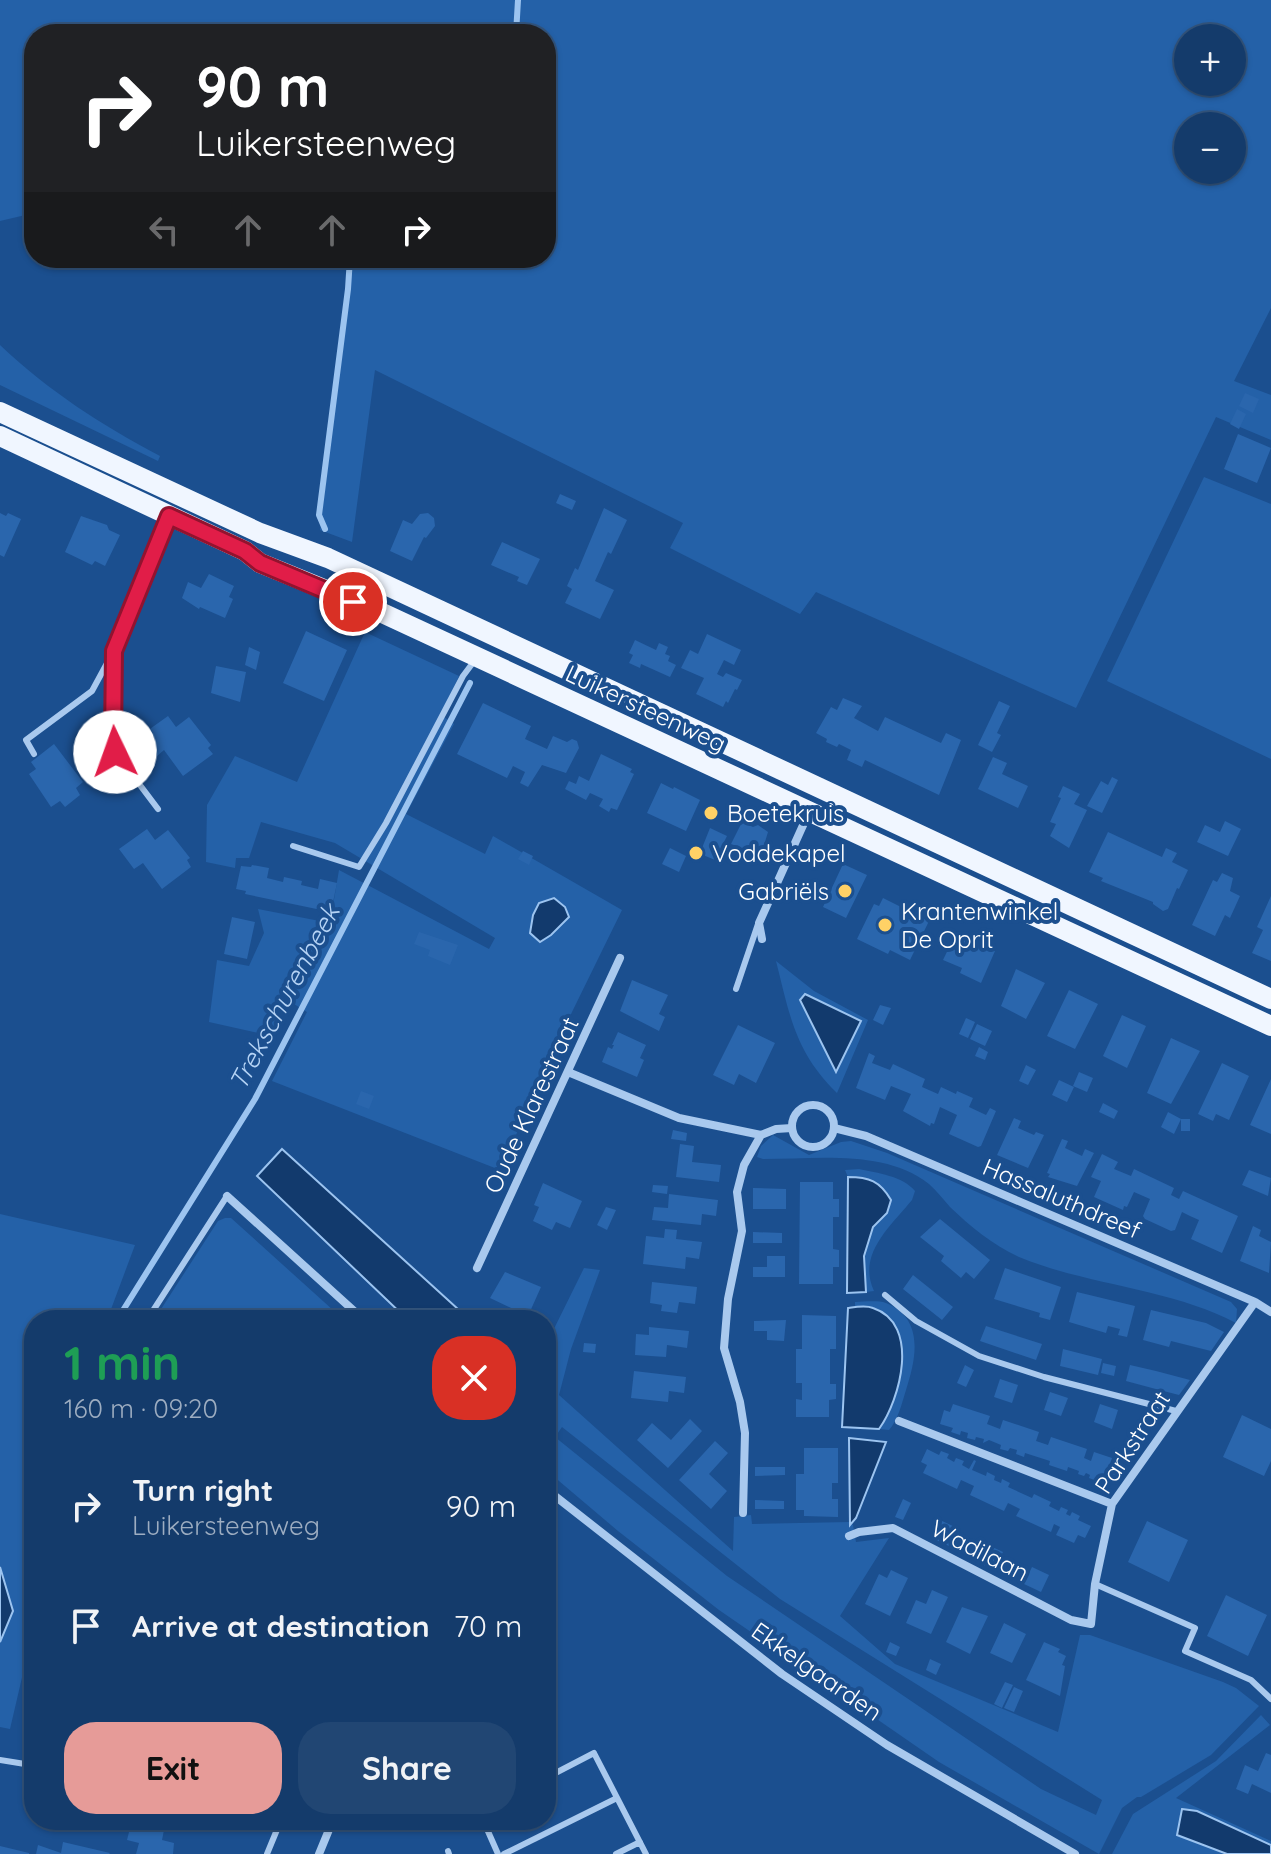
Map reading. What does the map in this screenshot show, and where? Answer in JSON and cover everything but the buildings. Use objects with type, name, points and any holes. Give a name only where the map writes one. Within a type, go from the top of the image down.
[{"type":"main road","name":"Luikersteenweg","points":[[0,412],[260,533],[328,558],[1271,999]]},
{"type":"main road","name":"Luikersteenweg","points":[[0,436],[245,551],[260,563],[378,611],[1271,1026]]},
{"type":"street","points":[[113,740],[114,651],[169,516]]},
{"type":"street","points":[[762,939],[759,923],[809,812]]},
{"type":"street","name":"Oude Klarestraat","points":[[477,1268],[620,958]]},
{"type":"street","points":[[568,1072],[679,1118],[761,1135],[776,1129],[792,1128]]},
{"type":"street","points":[[815,1105],[827,1110],[834,1128],[829,1141],[817,1147],[797,1141],[792,1128],[798,1112],[815,1105]]},
{"type":"street","name":"Hassaluthdreef","points":[[834,1128],[866,1136],[1255,1302],[1271,1312]]},
{"type":"street","points":[[743,1513],[745,1433],[740,1402],[724,1348],[728,1299],[742,1231],[737,1192],[744,1165],[761,1135]]},
{"type":"street","points":[[227,1196],[353,1310]]},
{"type":"street","name":"Parkstraat","points":[[1091,1624],[1095,1584],[1112,1504],[1255,1302]]},
{"type":"street","points":[[899,1421],[1112,1504]]},
{"type":"street","name":"Ekkelgaarden","points":[[556,1501],[782,1674],[887,1745],[1075,1854]]},
{"type":"street","name":"Wadilaan","points":[[849,1536],[893,1528],[1071,1620],[1091,1624]]},
{"type":"street","points":[[319,1854],[329,1830]]},
{"type":"lane","points":[[34,754],[26,740],[92,691],[114,651]]},
{"type":"lane","points":[[293,846],[359,867],[386,823],[463,676],[477,657]]},
{"type":"lane","points":[[113,740],[115,752],[158,809]]},
{"type":"lane","points":[[736,989],[759,923]]},
{"type":"lane","points":[[153,1310],[227,1196]]},
{"type":"lane","points":[[885,1295],[916,1321],[979,1356],[1044,1377],[1176,1411]]},
{"type":"lane","points":[[1095,1584],[1195,1628],[1185,1651],[1251,1680],[1271,1699]]},
{"type":"lane","points":[[556,1773],[594,1753],[646,1854]]},
{"type":"lane","points":[[0,1760],[24,1764]]},
{"type":"lane","points":[[556,1827],[617,1798]]},
{"type":"lane","points":[[267,1854],[277,1830]]},
{"type":"lane","points":[[488,1830],[501,1854],[551,1830]]},
{"type":"lane","points":[[616,1854],[640,1842]]},
{"type":"shaded area","points":[[0,0],[1271,0],[1271,308],[1234,381],[1271,395],[1271,440],[1216,417],[1076,708],[816,592],[800,614],[670,548],[683,523],[375,370],[352,542],[320,530],[352,268],[556,268],[556,24],[24,24],[24,215],[0,221]]},
{"type":"shaded area","points":[[0,345],[76,406],[160,456],[158,461],[0,385]]},
{"type":"shaded area","points":[[1204,477],[1271,504],[1271,759],[1107,681]]},
{"type":"shaded area","points":[[365,632],[459,676],[441,715],[454,724],[406,814],[485,854],[493,836],[622,910],[500,1170],[272,1081],[307,1012],[289,1001],[272,1036],[209,1022],[217,960],[249,966],[264,933],[258,909],[330,923],[339,870],[489,949],[495,938],[335,843],[261,822],[249,858],[236,858],[235,868],[206,862],[207,805],[235,756],[297,782]]},
{"type":"shaded area","points":[[554,898],[565,907],[569,917],[540,942],[530,933],[533,915],[539,903]]},
{"type":"shaded area","points":[[776,961],[814,991],[868,1020],[837,1093],[803,1048],[790,1016]]},
{"type":"shaded area","points":[[805,994],[861,1021],[836,1072],[800,1000]]},
{"type":"shaded area","points":[[773,1135],[809,1155],[851,1141],[887,1153],[1231,1302],[1237,1309],[1236,1323],[1185,1302],[1072,1274],[1019,1257],[974,1228],[929,1184],[892,1165],[849,1158],[757,1157],[761,1146]]},
{"type":"shaded area","points":[[282,1149],[459,1310],[398,1310],[257,1176]]},
{"type":"shaded area","points":[[859,1169],[897,1179],[915,1191],[912,1200],[878,1242],[870,1265],[874,1291],[866,1292],[864,1256],[873,1227],[887,1213],[864,1177],[848,1177],[845,1170]]},
{"type":"shaded area","points":[[848,1177],[873,1181],[883,1188],[891,1200],[887,1213],[873,1227],[864,1256],[866,1292],[847,1293]]},
{"type":"shaded area","points":[[0,1214],[135,1245],[111,1310],[24,1310],[24,1669],[10,1729],[0,1727]]},
{"type":"shaded area","points":[[231,1218],[333,1310],[160,1310],[218,1221]]},
{"type":"shaded area","points":[[584,1268],[600,1270],[571,1349],[559,1395],[733,1551],[734,1517],[751,1515],[752,1524],[850,1522],[856,1542],[889,1538],[840,1616],[895,1664],[1058,1732],[1080,1635],[1090,1635],[1223,1682],[1259,1706],[1211,1755],[1122,1808],[1099,1854],[939,1762],[719,1610],[556,1478],[556,1438],[727,1576],[1041,1789],[1096,1815],[1102,1800],[780,1599],[562,1427],[556,1436],[556,1325]]},
{"type":"shaded area","points":[[855,1302],[886,1303],[907,1319],[912,1329],[913,1366],[899,1411],[889,1430],[879,1429],[888,1417],[873,1308],[855,1307]]},
{"type":"shaded area","points":[[870,1307],[888,1317],[897,1330],[902,1346],[899,1382],[894,1400],[879,1429],[842,1427],[848,1308]]},
{"type":"shaded area","points":[[849,1438],[886,1442],[856,1518],[850,1525]]},
{"type":"shaded area","points":[[0,1567],[13,1611],[0,1642]]},
{"type":"shaded area","points":[[1261,1715],[1270,1725],[1176,1798],[1271,1841],[1271,1854],[1112,1854],[1133,1814],[1216,1761]]},
{"type":"shaded area","points":[[1182,1809],[1197,1811],[1271,1845],[1271,1854],[1227,1854],[1177,1835]]},
{"type":"waterway","name":"Trekschurenbeek","points":[[517,24],[518,0]]},
{"type":"waterway","name":"Trekschurenbeek","points":[[325,529],[319,515],[349,268]]},
{"type":"waterway","name":"Trekschurenbeek","points":[[123,1310],[255,1099],[470,683]]},
{"type":"place","name":"Boetekruis","points":[[711,813]]},
{"type":"place","name":"Voddekapel","points":[[696,853]]},
{"type":"place","name":"Gabriëls","points":[[845,891]]},
{"type":"place","name":"Krantenwinkel De Oprit","points":[[885,925]]},
{"type":"route","points":[[115,752],[114,651],[169,516],[245,551],[260,563],[353,602]]}]
